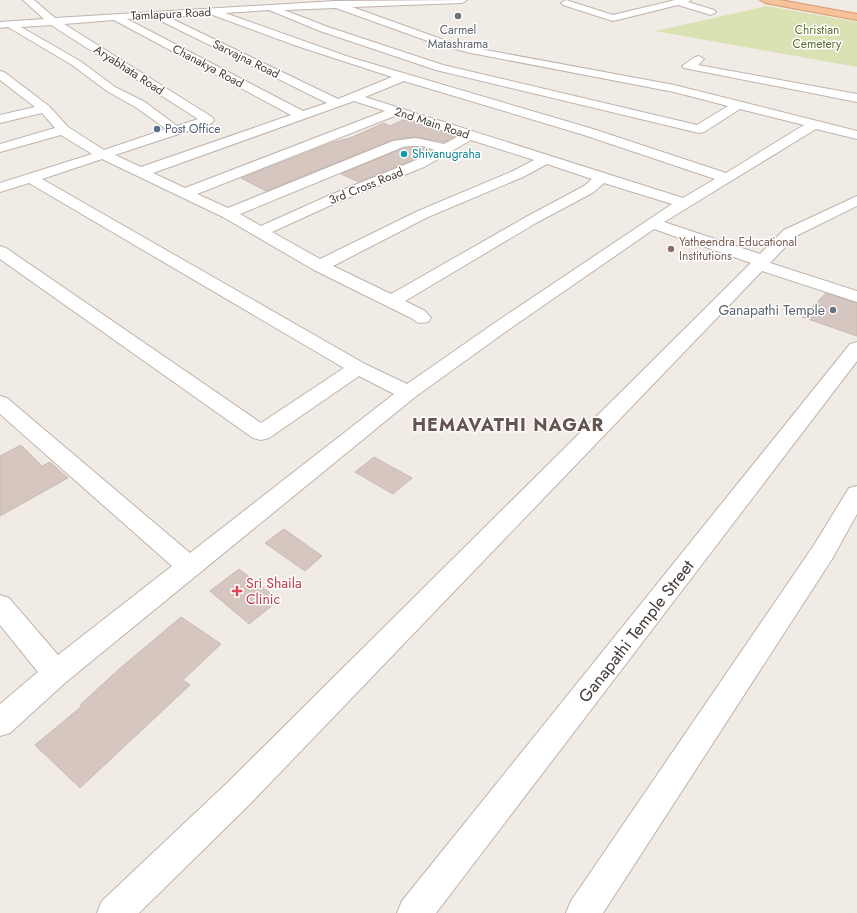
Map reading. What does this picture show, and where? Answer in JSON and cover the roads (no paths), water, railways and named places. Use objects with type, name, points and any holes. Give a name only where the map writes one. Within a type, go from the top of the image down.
[{"type":"main road","points":[[765,0],[857,17]]},
{"type":"main road","points":[[788,0],[857,13]]},
{"type":"street","name":"Aryabhata Road","points":[[28,0],[51,20],[208,120],[175,130]]},
{"type":"street","points":[[215,0],[234,10]]},
{"type":"street","points":[[253,8],[288,0]]},
{"type":"street","name":"Tamlapura Road","points":[[5,24],[334,3],[462,0]]},
{"type":"street","points":[[566,3],[613,18],[680,1],[711,12]]},
{"type":"street","points":[[334,3],[443,43],[490,54],[674,89],[857,135]]},
{"type":"street","points":[[629,4],[648,9]]},
{"type":"street","points":[[128,6],[144,15]]},
{"type":"street","points":[[272,8],[324,29],[440,68],[699,129],[739,105]]},
{"type":"street","points":[[212,11],[295,43],[401,78],[570,126],[727,178]]},
{"type":"street","name":"Sarvajna Road","points":[[156,15],[337,103]]},
{"type":"street","name":"Chanakya Road","points":[[114,17],[301,115]]},
{"type":"street","points":[[5,24],[76,63],[111,89],[141,106],[175,130]]},
{"type":"street","points":[[699,59],[688,66],[857,98]]},
{"type":"street","points":[[0,74],[45,109],[63,130],[102,154],[228,214],[320,266],[392,301],[422,318]]},
{"type":"street","points":[[142,172],[354,97],[401,78]]},
{"type":"street","name":"2nd Main Road","points":[[354,97],[545,160],[684,203]]},
{"type":"street","points":[[0,119],[45,109]]},
{"type":"street","points":[[185,193],[396,111]]},
{"type":"street","points":[[0,722],[56,673],[408,393],[652,223],[815,124]]},
{"type":"street","points":[[0,148],[63,130]]},
{"type":"street","points":[[0,188],[175,130]]},
{"type":"street","name":"3rd Cross Road","points":[[260,232],[334,198],[419,164],[470,135]]},
{"type":"street","points":[[228,214],[398,144],[417,141],[431,143],[445,148]]},
{"type":"street","points":[[320,266],[423,214],[518,174],[545,160]]},
{"type":"street","points":[[30,178],[358,368],[408,393]]},
{"type":"street","points":[[392,301],[531,220],[589,189],[602,178]]},
{"type":"street","points":[[114,913],[239,793],[790,233],[854,204]]},
{"type":"street","points":[[652,223],[857,297]]},
{"type":"street","points":[[0,251],[261,432],[358,368]]},
{"type":"street","name":"Ganapathi Temple Street","points":[[414,913],[857,348]]},
{"type":"street","points":[[0,403],[190,567]]},
{"type":"street","points":[[583,913],[823,552],[857,494]]},
{"type":"street","points":[[0,606],[56,673]]},
{"type":"place","name":"Carmel Matashrama","points":[[458,16]]},
{"type":"place","name":"Post Office","points":[[157,129]]},
{"type":"place","name":"Shivanugraha","points":[[404,154]]},
{"type":"place","name":"Yatheendra Educational Institutions","points":[[671,249]]},
{"type":"place","name":"Ganapathi Temple","points":[[833,310]]},
{"type":"place","name":"Sri Shaila Clinic","points":[[237,591]]},
{"type":"district","name":"HEMAVATHI NAGAR","points":[[508,425]]},
{"type":"park label","name":"Christian Cemetery","points":[[817,37]]}]
